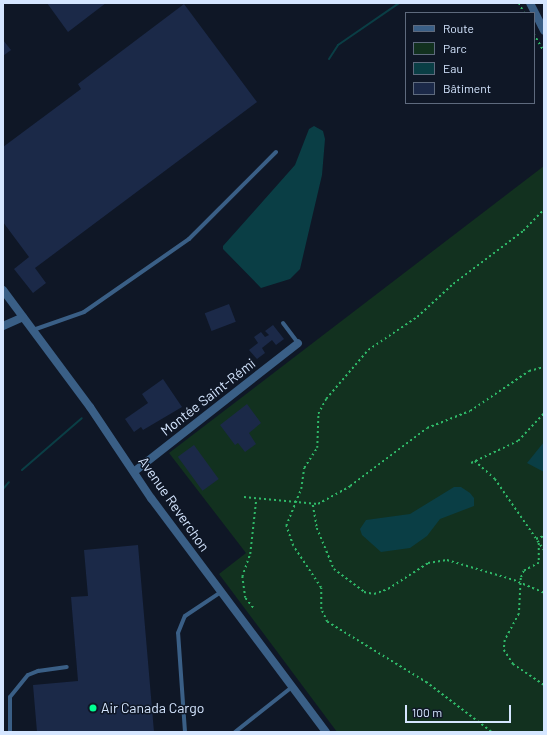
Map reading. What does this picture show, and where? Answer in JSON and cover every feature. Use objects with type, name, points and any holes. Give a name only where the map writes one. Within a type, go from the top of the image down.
[{"type":"street","points":[[530,3],[534,12]]},
{"type":"street","points":[[535,13],[544,31]]},
{"type":"street","name":"Avenue Reverchon","points":[[3,290],[24,317],[221,592],[326,732]]},
{"type":"street","points":[[3,326],[24,317]]},
{"type":"street","name":"Montée Saint-Rémi","points":[[135,471],[298,342]]},
{"type":"lane","points":[[33,330],[84,312],[189,239],[276,152]]},
{"type":"lane","points":[[283,322],[298,342]]},
{"type":"lane","points":[[185,732],[178,633],[185,616],[221,592]]},
{"type":"lane","points":[[10,732],[10,697],[28,675],[38,671],[67,667]]},
{"type":"lane","points":[[235,732],[292,687]]},
{"type":"path","points":[[519,3],[524,12]]},
{"type":"path","points":[[535,36],[544,51]]},
{"type":"path","points":[[491,732],[427,683],[327,622],[321,609],[321,588],[313,580],[286,529],[294,502],[301,489],[304,468],[317,448],[318,414],[331,394],[368,350],[412,321],[453,284],[523,231],[544,209]]},
{"type":"path","points":[[244,496],[256,500],[294,502],[313,505],[350,486],[427,428],[470,411],[529,371],[544,367]]},
{"type":"path","points":[[471,464],[518,441],[544,413]]},
{"type":"path","points":[[475,461],[495,478],[544,550]]},
{"type":"path","points":[[253,608],[245,598],[242,577],[250,554],[256,500]]},
{"type":"path","points":[[313,505],[317,528],[334,569],[364,592],[374,594],[388,589],[421,567],[438,560],[457,561],[486,574],[520,582],[544,593]]},
{"type":"path","points":[[536,539],[544,536]]},
{"type":"path","points":[[539,543],[539,563],[524,571],[520,582],[519,614],[506,640],[504,650],[513,664],[544,685]]},
{"type":"green space","points":[[544,166],[544,732],[337,732],[219,574],[246,553],[169,453]]},
{"type":"water","points":[[314,126],[323,131],[325,139],[322,175],[300,269],[290,279],[261,288],[223,249],[223,246],[295,165],[309,129]]},
{"type":"water","points":[[544,442],[544,472],[527,463]]},
{"type":"water","points":[[454,487],[461,487],[470,493],[474,498],[474,506],[440,519],[427,536],[410,548],[381,552],[362,535],[360,529],[366,520],[410,514]]},
{"type":"building","points":[[47,3],[106,3],[68,32]]},
{"type":"building","points":[[184,4],[257,102],[35,268],[46,283],[33,293],[14,269],[29,257],[3,222],[3,147],[81,89],[78,84]]},
{"type":"building","points":[[3,40],[11,50],[3,56]]},
{"type":"building","points":[[229,304],[236,322],[212,331],[205,313]]},
{"type":"building","points":[[273,325],[284,339],[276,345],[272,340],[262,348],[265,353],[257,359],[249,350],[258,343],[254,337],[261,332],[265,337],[269,335],[265,331]]},
{"type":"building","points":[[163,379],[182,407],[143,430],[141,427],[134,432],[125,419],[148,403],[142,394]]},
{"type":"building","points":[[247,404],[261,423],[249,433],[256,444],[245,452],[238,443],[235,445],[220,425]]},
{"type":"building","points":[[194,445],[219,479],[203,491],[178,457]]},
{"type":"building","points":[[138,545],[154,732],[37,732],[33,685],[78,681],[71,597],[88,596],[84,550]]},
{"type":"waterway","points":[[329,59],[338,45],[399,3]]},
{"type":"waterway","points":[[22,470],[82,418]]},
{"type":"waterway","points":[[3,489],[9,482]]},
{"type":"place","name":"Air Canada Cargo","points":[[93,708]]}]
